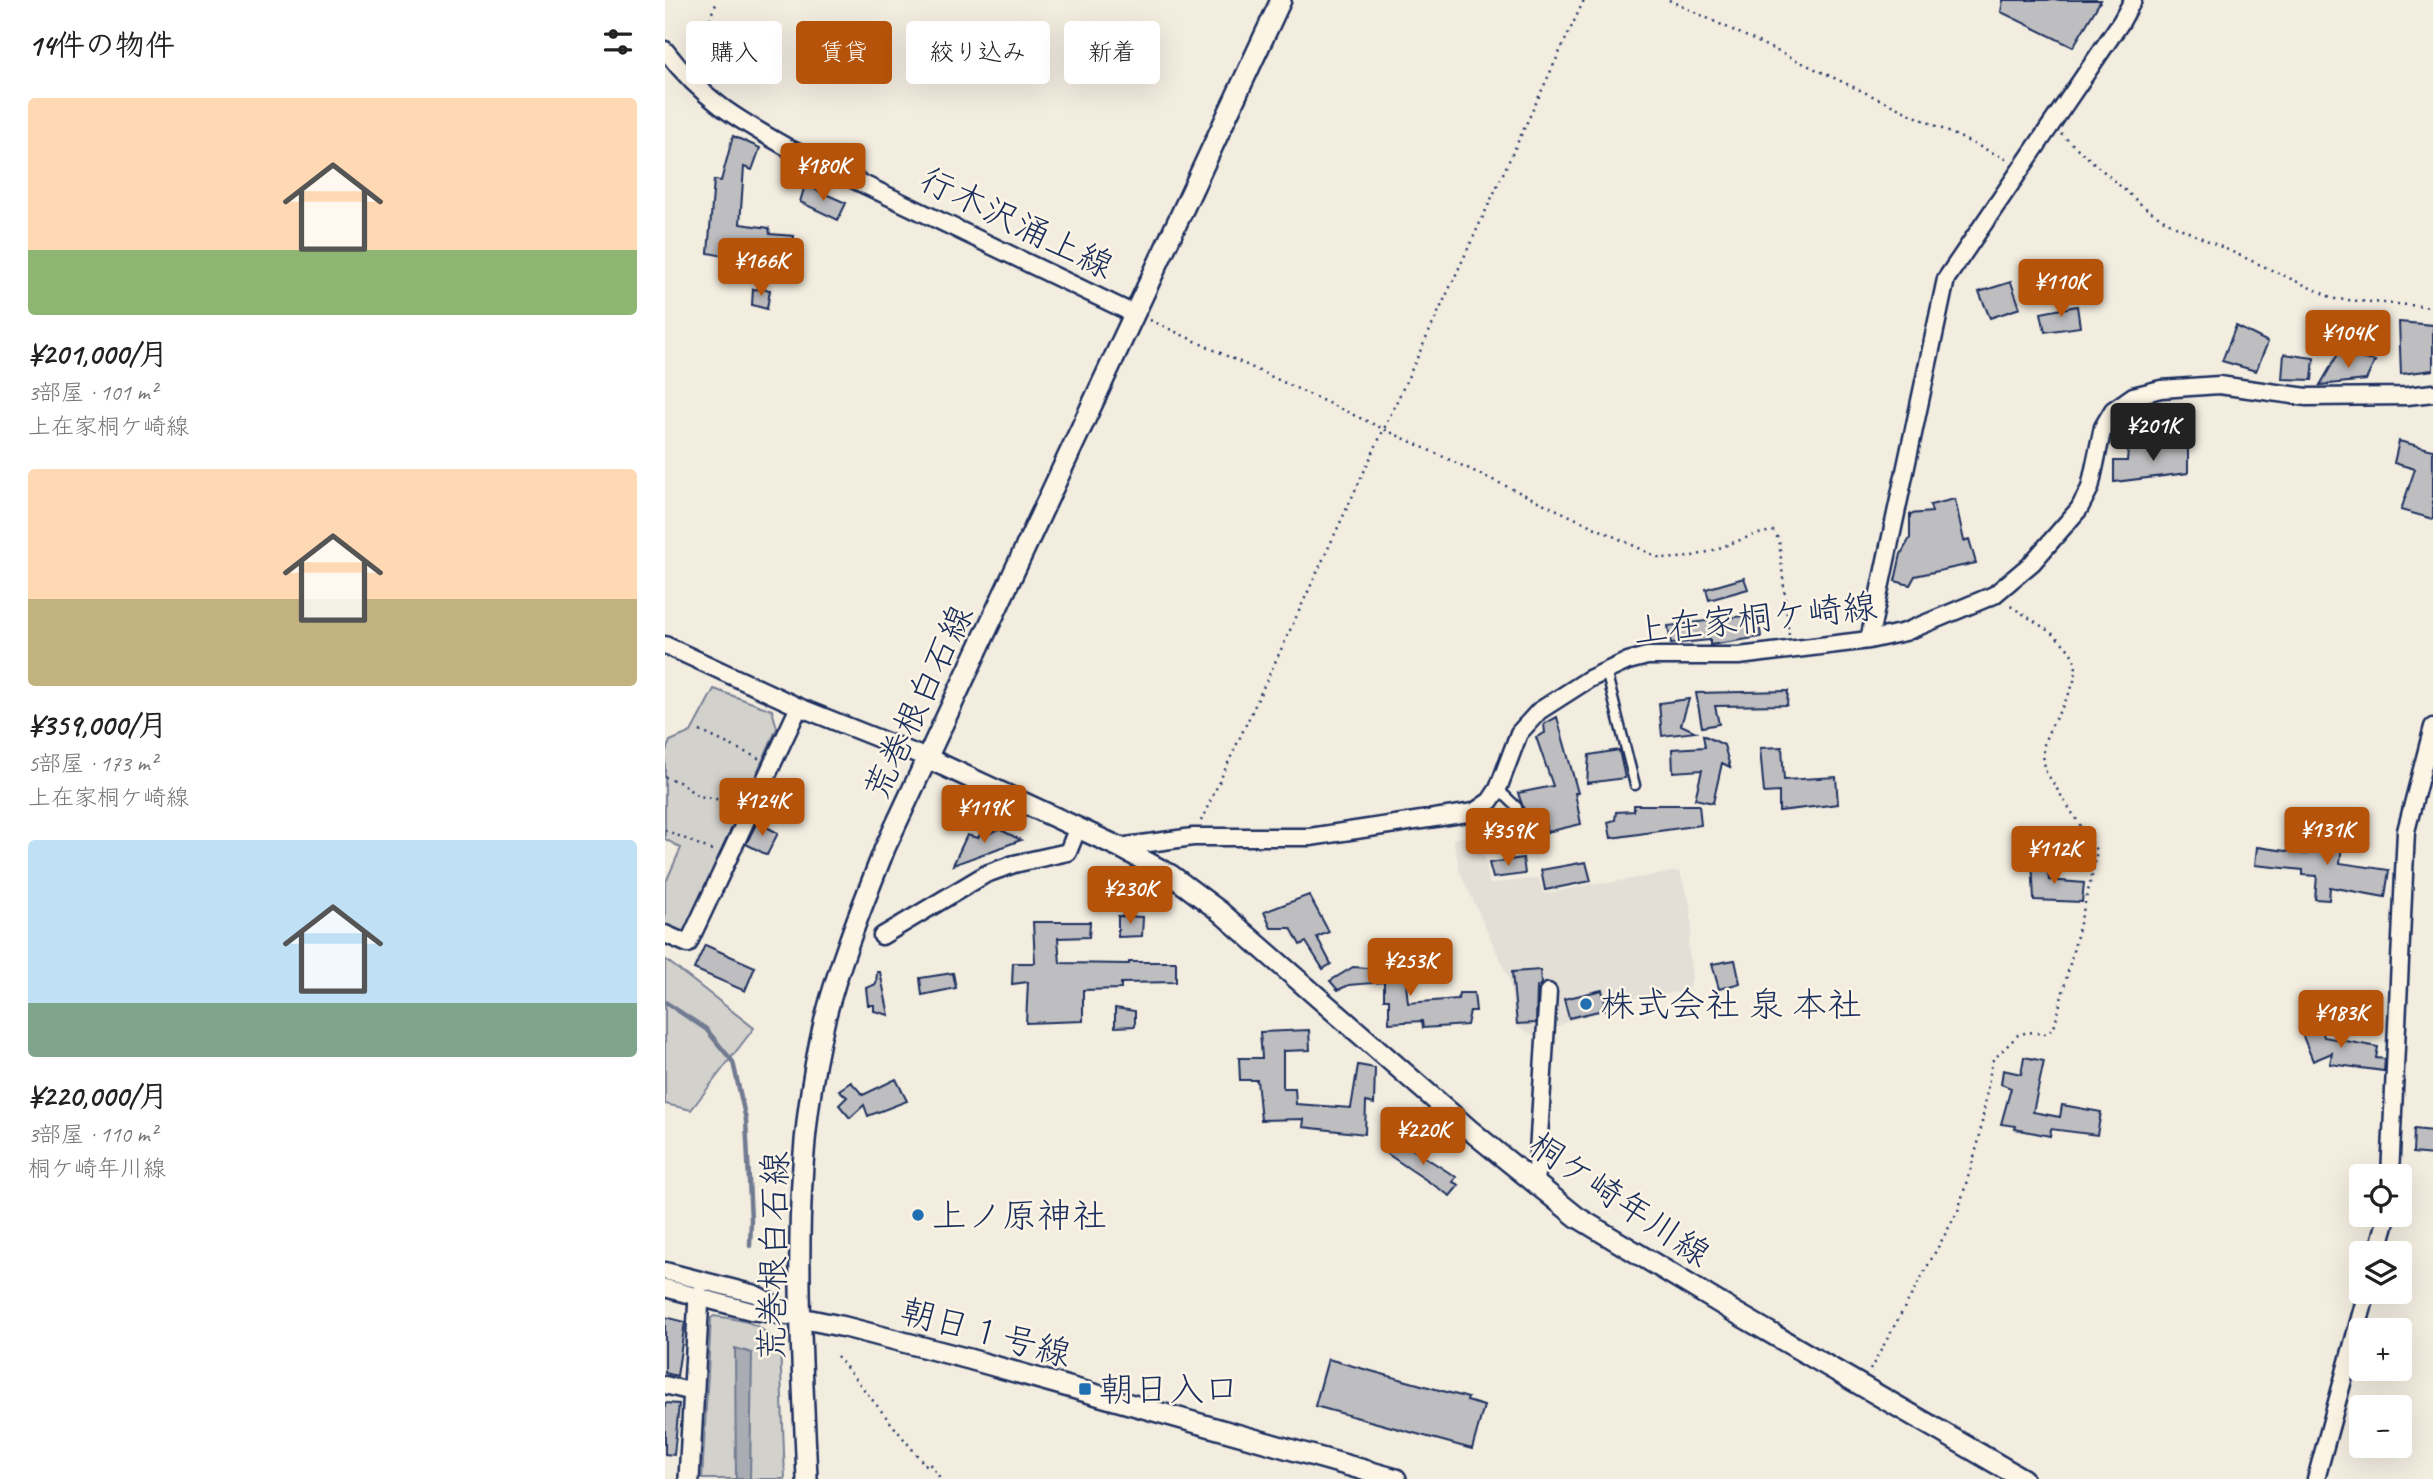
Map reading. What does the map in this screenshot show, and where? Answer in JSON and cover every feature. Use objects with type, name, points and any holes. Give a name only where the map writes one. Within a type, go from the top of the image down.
[{"type":"street","name":"荒巻根白石線","points":[[807,1479],[801,1318],[801,1184],[807,1121],[825,1020],[838,972],[885,848],[1281,0]]},
{"type":"street","points":[[1869,640],[1946,279],[2121,22],[2133,0]]},
{"type":"street","name":"行木沢涌上線","points":[[665,50],[709,99],[790,149],[1134,314]]},
{"type":"street","name":"上在家桐ケ崎線","points":[[1119,847],[1193,836],[1310,836],[1474,811],[1490,801],[1498,789],[1519,733],[1539,711],[1606,671],[1647,656],[1739,656],[1869,640],[1905,632],[1994,594],[2032,563],[2079,509],[2090,488],[2103,427],[2113,410],[2133,396],[2161,389],[2219,385],[2307,397],[2407,396],[2433,393]]},
{"type":"street","points":[[665,645],[799,707],[927,758]]},
{"type":"street","points":[[665,934],[688,944],[799,707]]},
{"type":"street","points":[[2391,1164],[2406,831],[2433,727]]},
{"type":"street","name":"桐ケ崎年川線","points":[[927,758],[1078,827],[1171,875],[1218,910],[1471,1131],[1577,1217],[1630,1251],[2023,1479]]},
{"type":"street","points":[[882,936],[986,874],[1014,864],[1067,852],[1078,827]]},
{"type":"street","points":[[1537,1185],[1548,992]]},
{"type":"street","points":[[665,1271],[755,1294],[801,1318]]},
{"type":"street","points":[[665,1288],[751,1311],[801,1318]]},
{"type":"street","points":[[689,1479],[699,1296]]},
{"type":"street","points":[[2316,1479],[2364,1304]]},
{"type":"street","name":"朝日１号線","points":[[801,1318],[845,1326],[969,1359],[1396,1479]]},
{"type":"street","points":[[665,1385],[693,1392]]},
{"type":"lane","points":[[1606,671],[1636,785]]},
{"type":"lane","points":[[1498,789],[1517,807],[1526,844]]},
{"type":"path","points":[[684,74],[718,0]]},
{"type":"path","points":[[1193,836],[1584,0]]},
{"type":"path","points":[[1669,0],[2022,166]]},
{"type":"path","points":[[2051,125],[2144,207],[2169,223],[2335,299],[2433,307]]},
{"type":"path","points":[[1134,314],[1658,556],[1676,559],[1696,556],[1758,533],[1773,531],[1779,540],[1790,650]]},
{"type":"path","points":[[1861,1385],[1958,1211],[1981,1132],[1992,1061],[2018,1035],[2028,1032],[2046,1034],[2054,1028],[2097,859],[2096,850],[2046,772],[2043,757],[2044,742],[2074,681],[2077,669],[2072,655],[2053,635],[1994,594]]},
{"type":"path","points":[[699,731],[772,764]]},
{"type":"path","points":[[665,777],[679,782],[698,796],[716,799],[749,814]]},
{"type":"path","points":[[665,830],[728,858]]},
{"type":"path","points":[[837,1356],[925,1465],[928,1462],[941,1479]]},
{"type":"shaded area","points":[[714,689],[772,710],[777,728],[683,937],[665,926],[665,884],[681,848],[665,839],[665,753],[670,741],[691,732]]},
{"type":"shaded area","points":[[1480,832],[1490,884],[1539,878],[1544,894],[1601,882],[1602,884],[1678,871],[1690,904],[1692,930],[1688,944],[1692,979],[1687,991],[1633,998],[1633,1004],[1568,1021],[1539,1038],[1516,1026],[1509,979],[1460,872],[1453,839]]},
{"type":"shaded area","points":[[665,959],[754,1028],[691,1110],[665,1104]]},
{"type":"shaded area","points":[[714,1316],[750,1323],[780,1344],[785,1479],[702,1479],[711,1318]]},
{"type":"shaded area","points":[[735,1348],[752,1353],[750,1479],[736,1479]]},
{"type":"building","points":[[2003,0],[2101,0],[2073,47],[2001,12]]},
{"type":"building","points":[[733,136],[760,148],[752,170],[744,167],[740,224],[769,228],[770,234],[794,236],[792,266],[746,263],[746,260],[708,253],[714,180],[721,181]]},
{"type":"building","points":[[805,185],[846,203],[838,220],[800,202]]},
{"type":"building","points":[[2011,282],[2020,308],[1990,318],[1979,292]]},
{"type":"building","points":[[753,289],[770,290],[767,309],[752,305]]},
{"type":"building","points":[[2077,306],[2080,327],[2045,332],[2041,313]]},
{"type":"building","points":[[2399,322],[2433,325],[2433,370],[2401,374]]},
{"type":"building","points":[[2236,326],[2268,342],[2256,371],[2222,361]]},
{"type":"building","points":[[2284,354],[2314,358],[2312,380],[2282,379]]},
{"type":"building","points":[[2338,354],[2375,361],[2366,380],[2320,385]]},
{"type":"building","points":[[2399,441],[2433,450],[2433,519],[2401,510],[2415,469],[2394,463]]},
{"type":"building","points":[[2147,443],[2188,446],[2188,473],[2114,482],[2114,461],[2127,461],[2128,449],[2147,450]]},
{"type":"building","points":[[1955,499],[1964,541],[1969,539],[1976,563],[1915,576],[1910,585],[1895,581],[1901,554],[1910,538],[1910,514],[1932,512],[1930,505]]},
{"type":"building","points":[[1744,578],[1748,589],[1709,600],[1706,589]]},
{"type":"building","points":[[1758,614],[1761,637],[1710,645],[1710,640],[1671,644],[1668,626]]},
{"type":"building","points":[[1788,691],[1787,705],[1715,706],[1719,724],[1702,727],[1696,693]]},
{"type":"building","points":[[1689,699],[1681,725],[1696,732],[1662,736],[1659,703]]},
{"type":"building","points":[[1557,717],[1578,793],[1575,793],[1581,824],[1547,832],[1543,811],[1526,816],[1518,793],[1553,786],[1536,737],[1545,733],[1544,724]]},
{"type":"building","points":[[1703,735],[1724,745],[1730,767],[1722,763],[1713,803],[1695,799],[1702,770],[1673,772],[1672,749],[1705,747]]},
{"type":"building","points":[[1782,747],[1784,780],[1836,777],[1838,804],[1779,811],[1779,792],[1764,793],[1760,748]]},
{"type":"building","points":[[1619,750],[1625,778],[1587,783],[1589,755]]},
{"type":"building","points":[[1634,805],[1699,805],[1701,825],[1611,838],[1608,822],[1615,820],[1616,812],[1634,811]]},
{"type":"building","points":[[757,822],[778,833],[767,855],[746,844]]},
{"type":"building","points":[[999,829],[1021,840],[953,865],[967,835],[978,838],[980,834],[984,836]]},
{"type":"building","points":[[2314,831],[2343,835],[2340,863],[2389,870],[2385,897],[2330,887],[2329,900],[2315,899],[2317,876],[2303,875],[2303,870],[2255,865],[2257,847],[2306,854],[2307,846],[2313,847]]},
{"type":"building","points":[[1523,858],[1525,874],[1493,878],[1489,863]]},
{"type":"building","points":[[2046,858],[2049,880],[2084,883],[2082,902],[2034,900],[2032,859]]},
{"type":"building","points":[[1586,862],[1591,881],[1545,890],[1541,870]]},
{"type":"building","points":[[1309,895],[1329,932],[1317,937],[1331,964],[1323,969],[1306,942],[1300,945],[1291,928],[1271,928],[1264,912]]},
{"type":"building","points":[[1118,916],[1143,917],[1142,936],[1118,937]]},
{"type":"building","points":[[1033,922],[1090,922],[1089,937],[1058,938],[1060,963],[1176,962],[1176,982],[1121,983],[1121,989],[1083,990],[1083,1021],[1026,1023],[1028,982],[1012,984],[1013,963],[1035,963]]},
{"type":"building","points":[[705,945],[755,967],[745,991],[694,969]]},
{"type":"building","points":[[1735,960],[1740,983],[1719,989],[1712,964]]},
{"type":"building","points":[[1404,963],[1408,1003],[1458,999],[1459,993],[1474,993],[1476,1011],[1470,1011],[1467,1025],[1423,1028],[1422,1021],[1389,1023],[1389,999],[1384,999],[1384,982],[1349,985],[1338,990],[1330,981],[1353,967],[1383,969],[1383,964]]},
{"type":"building","points":[[1540,970],[1536,1023],[1517,1024],[1512,972]]},
{"type":"building","points":[[877,972],[880,972],[889,1015],[874,1011],[874,1005],[868,1005],[866,988],[876,984]]},
{"type":"building","points":[[953,973],[956,988],[922,995],[920,978]]},
{"type":"building","name":"株式会社 泉 本社","points":[[1602,990],[1607,1009],[1569,1018],[1564,999]]},
{"type":"building","points":[[1115,1008],[1135,1011],[1135,1026],[1115,1027]]},
{"type":"building","points":[[2320,1023],[2324,1037],[2378,1047],[2376,1058],[2385,1059],[2384,1071],[2330,1064],[2332,1053],[2313,1061],[2300,1029]]},
{"type":"building","points":[[1309,1030],[1310,1050],[1283,1051],[1283,1088],[1295,1088],[1296,1104],[1351,1108],[1358,1065],[1375,1068],[1374,1104],[1366,1102],[1365,1134],[1303,1127],[1304,1119],[1261,1120],[1257,1080],[1240,1080],[1239,1058],[1262,1058],[1260,1032]]},
{"type":"building","points":[[2024,1057],[2044,1061],[2033,1112],[2060,1117],[2062,1105],[2101,1112],[2097,1135],[2051,1129],[2050,1136],[2001,1124],[2011,1088],[2001,1084],[2003,1070],[2021,1074]]},
{"type":"building","points":[[896,1079],[907,1101],[868,1116],[864,1105],[850,1118],[839,1105],[847,1097],[839,1090],[851,1082],[863,1095]]},
{"type":"building","points":[[2414,1129],[2433,1131],[2433,1155],[2413,1153]]},
{"type":"building","points":[[1395,1138],[1456,1177],[1453,1182],[1459,1185],[1450,1196],[1386,1153]]},
{"type":"building","points":[[665,1317],[685,1322],[677,1376],[665,1373]]},
{"type":"building","points":[[1328,1359],[1468,1398],[1467,1401],[1484,1406],[1472,1449],[1315,1406]]},
{"type":"building","points":[[665,1403],[679,1404],[674,1455],[665,1454]]},
{"type":"waterway","points":[[665,1002],[706,1029],[733,1062],[746,1120],[750,1246]]},
{"type":"place","name":"株式会社 泉 本社","points":[[1586,1004]]},
{"type":"place","name":"上ノ原神社","points":[[918,1215]]},
{"type":"place","name":"朝日入口","points":[[1085,1389]]}]
